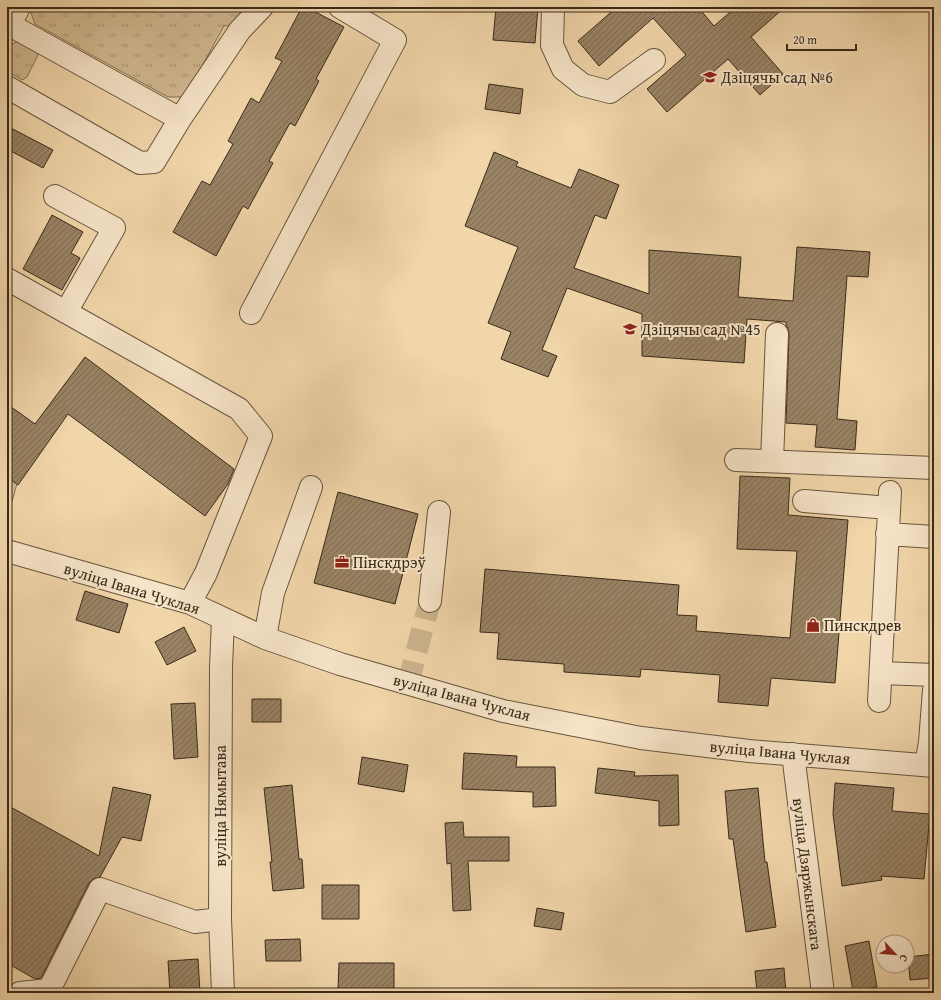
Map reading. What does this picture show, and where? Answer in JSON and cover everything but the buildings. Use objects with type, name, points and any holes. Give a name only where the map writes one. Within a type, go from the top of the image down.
[{"type":"street","points":[[251,313],[395,40],[340,7]]},
{"type":"street","points":[[553,7],[552,45],[562,69],[583,85],[610,92],[654,60]]},
{"type":"street","points":[[7,88],[140,163],[154,162],[180,119],[240,30],[259,8]]},
{"type":"street","points":[[12,21],[180,119]]},
{"type":"street","points":[[56,196],[114,228],[66,312]]},
{"type":"street","points":[[7,279],[239,409],[261,436],[206,573],[190,604]]},
{"type":"street","points":[[772,461],[777,334]]},
{"type":"street","points":[[736,460],[934,468]]},
{"type":"street","points":[[265,638],[273,593],[311,487]]},
{"type":"street","points":[[804,501],[889,500],[879,701]]},
{"type":"street","points":[[430,601],[439,512]]},
{"type":"street","points":[[887,534],[934,537]]},
{"type":"street","name":"вуліца Івана Чуклая","points":[[7,551],[190,604],[265,638],[340,664],[503,711],[641,738],[793,754],[930,766]]},
{"type":"street","name":"вуліца Нямытава","points":[[223,619],[221,674],[220,919],[223,993]]},
{"type":"street","points":[[881,673],[934,675]]},
{"type":"street","points":[[930,766],[930,742],[934,690]]},
{"type":"street","name":"вуліца Дзяржынскага","points":[[793,754],[823,993]]},
{"type":"street","points":[[20,993],[49,990],[100,889],[196,922],[220,919]]},
{"type":"green space","points":[[32,7],[240,7],[243,13],[234,25],[224,26],[185,97],[168,97],[35,24],[30,10]]},
{"type":"green space","points":[[19,41],[37,51],[38,55],[27,77],[22,80],[7,71],[7,56],[12,44]]},
{"type":"green space","points":[[7,472],[18,480],[10,509],[7,508]]},
{"type":"tunnel","points":[[408,683],[430,601]]},
{"type":"place","name":"Дзіцячы сад №6","points":[[710,77]]},
{"type":"place","name":"Дзіцячы сад №45","points":[[630,329]]},
{"type":"place","name":"Пінскдрэў","points":[[342,562]]},
{"type":"place","name":"Пинскдрев","points":[[813,625]]}]
